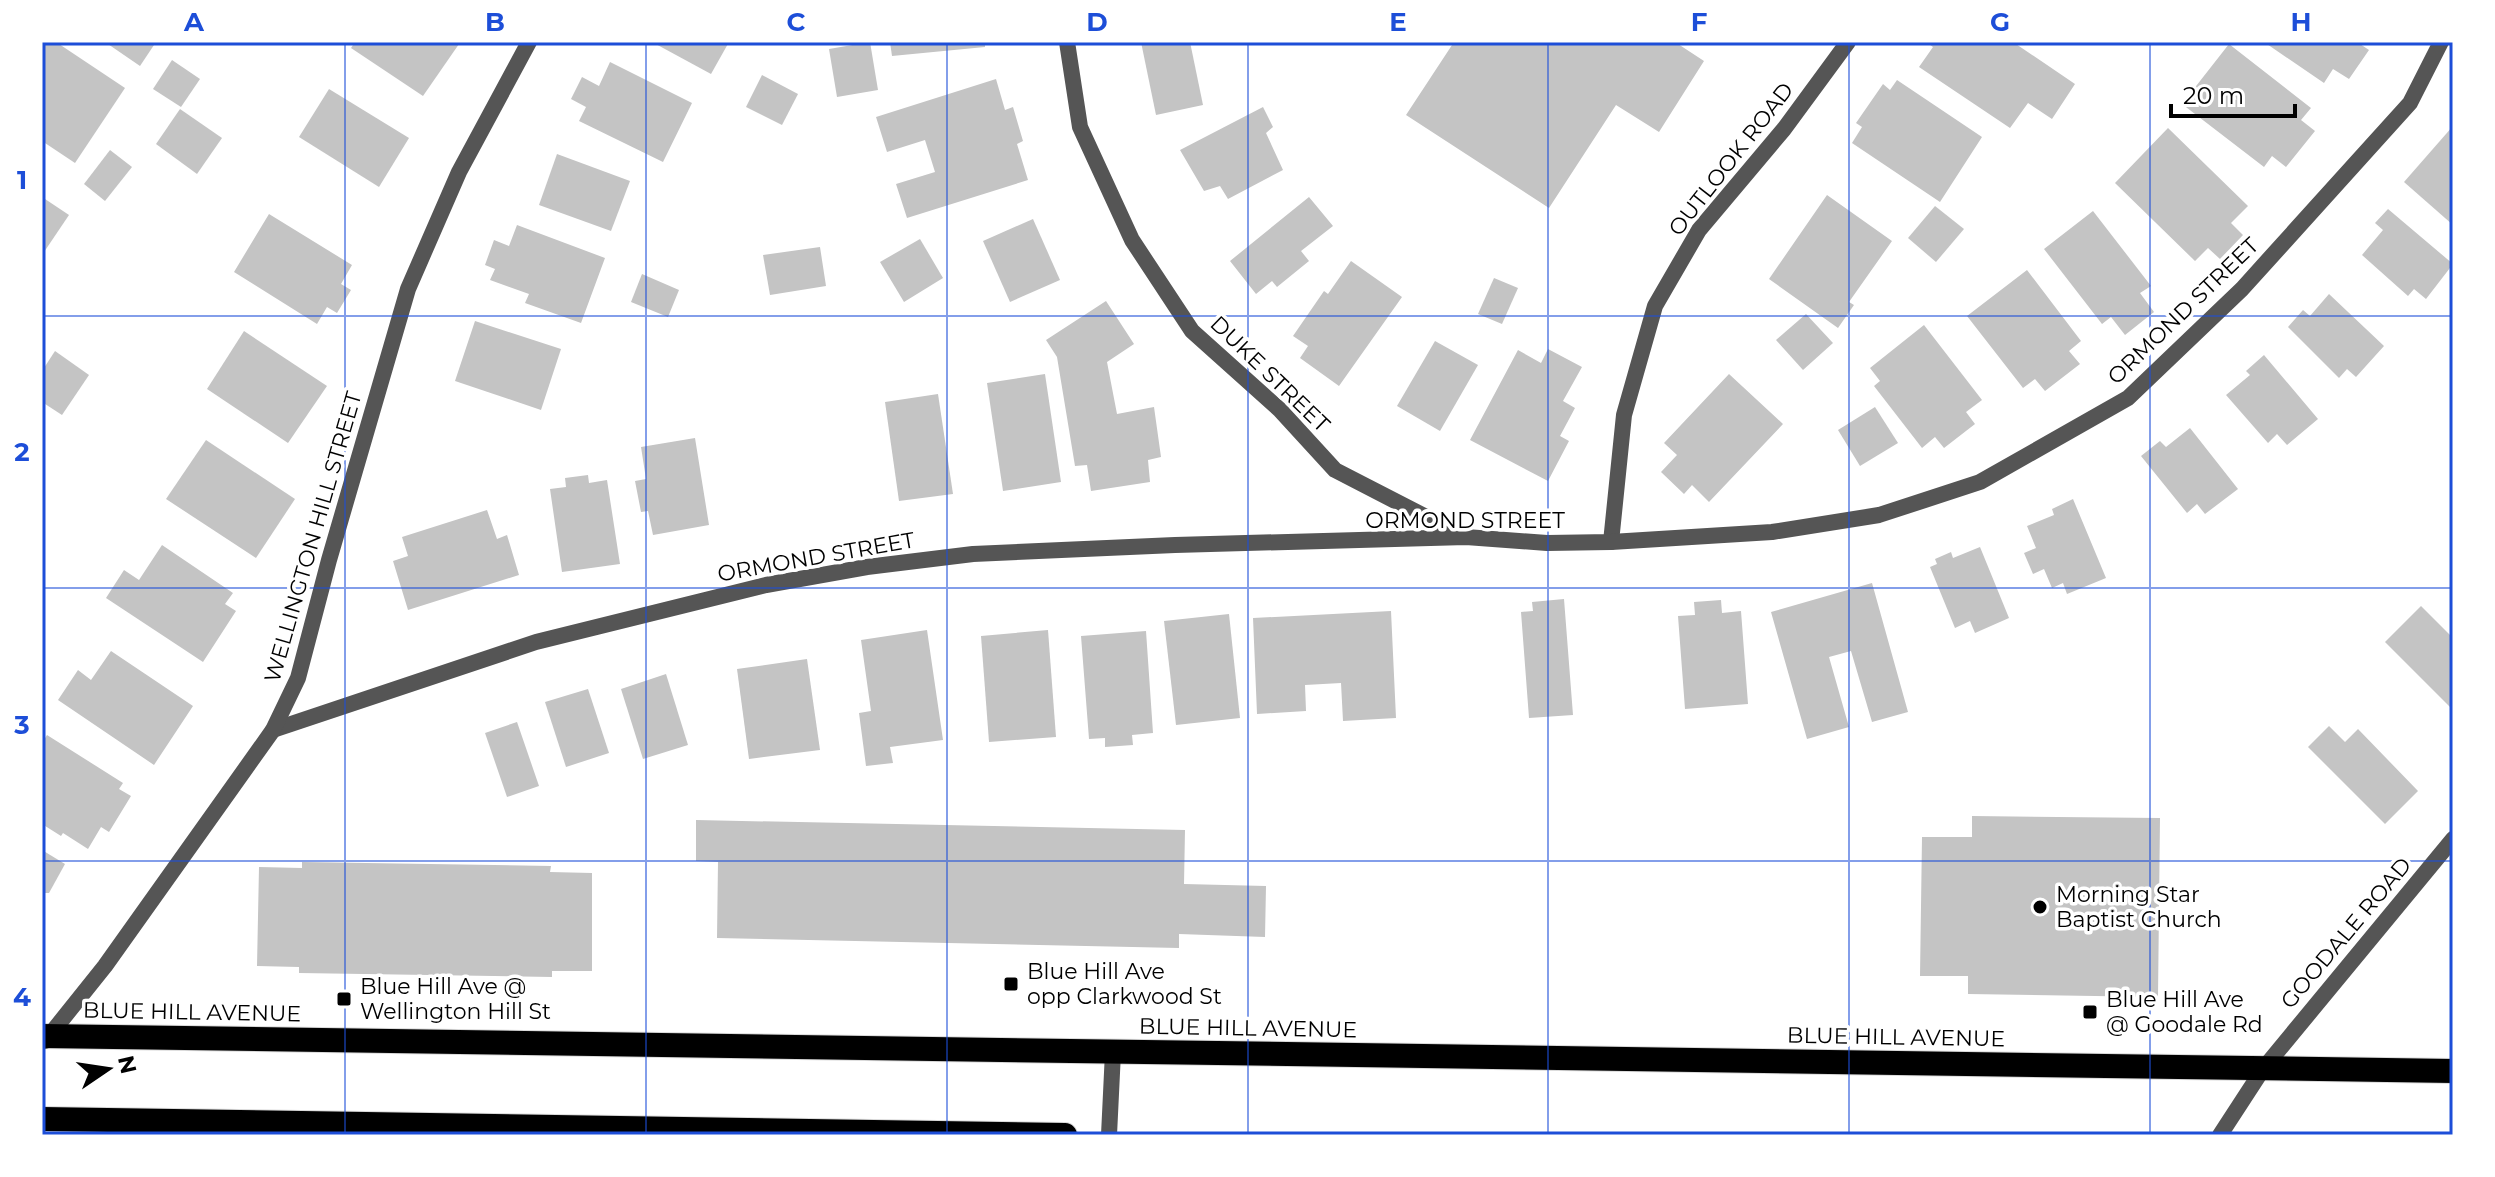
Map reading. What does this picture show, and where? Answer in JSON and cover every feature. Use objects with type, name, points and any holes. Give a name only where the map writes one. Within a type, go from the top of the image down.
[{"type":"highway","name":"BLUE HILL AVENUE","points":[[44,1040],[2453,1071]]},
{"type":"highway","points":[[42,1119],[560,1131],[1065,1135]]},
{"type":"street","name":"WELLINGTON HILL STREET","points":[[44,1040],[105,966],[273,730],[298,678],[408,289],[459,172],[529,42]]},
{"type":"street","name":"DUKE STREET","points":[[1067,42],[1080,127],[1132,240],[1192,331],[1280,410],[1335,470],[1466,537]]},
{"type":"street","name":"OUTLOOK ROAD","points":[[1611,542],[1624,415],[1655,306],[1699,230],[1784,129],[1848,42]]},
{"type":"street","name":"ORMOND STREET","points":[[273,730],[536,642],[766,585],[867,567],[989,553],[1466,537],[1547,543],[1611,542],[1772,532],[1879,515],[1980,482],[2128,398],[2242,289],[2410,103],[2441,42]]},
{"type":"street","name":"GOODALE ROAD","points":[[2220,1135],[2263,1069],[2453,839]]},
{"type":"street","points":[[1109,1135],[1113,1052]]},
{"type":"building","points":[[42,42],[56,42],[125,88],[75,163],[42,141]]},
{"type":"building","points":[[105,42],[156,42],[140,66]]},
{"type":"building","points":[[355,42],[459,44],[423,96],[351,48]]},
{"type":"building","points":[[652,42],[729,42],[711,74]]},
{"type":"building","points":[[870,42],[878,90],[837,97],[829,49]]},
{"type":"building","points":[[890,42],[985,42],[985,47],[892,56]]},
{"type":"building","points":[[1141,42],[1190,42],[1203,105],[1156,115]]},
{"type":"building","points":[[1454,42],[1675,42],[1704,61],[1659,132],[1616,105],[1549,208],[1406,115]]},
{"type":"building","points":[[1926,42],[2013,42],[2075,84],[2052,119],[2028,103],[2010,128],[1919,67],[1933,47]]},
{"type":"building","points":[[2264,42],[2357,42],[2369,50],[2349,79],[2333,69],[2324,83]]},
{"type":"building","points":[[2229,44],[2311,108],[2301,120],[2315,131],[2286,167],[2272,156],[2264,167],[2182,104]]},
{"type":"building","points":[[172,60],[200,79],[181,107],[153,89]]},
{"type":"building","points":[[610,62],[692,103],[663,162],[579,121],[586,107],[571,99],[582,77],[599,86]]},
{"type":"building","points":[[762,75],[798,94],[782,125],[746,107]]},
{"type":"building","points":[[996,79],[1005,110],[1013,107],[1023,141],[1017,144],[1028,180],[907,218],[896,184],[935,172],[925,140],[887,152],[876,117]]},
{"type":"building","points":[[1897,80],[1982,137],[1940,202],[1852,143],[1862,127],[1856,123],[1883,84],[1890,90]]},
{"type":"building","points":[[329,89],[409,138],[379,187],[299,137]]},
{"type":"building","points":[[1263,107],[1273,127],[1266,133],[1283,170],[1228,199],[1220,186],[1204,191],[1180,150]]},
{"type":"building","points":[[180,109],[222,138],[197,174],[156,144]]},
{"type":"building","points":[[2453,126],[2453,225],[2404,182]]},
{"type":"building","points":[[2168,128],[2248,206],[2231,223],[2243,235],[2220,259],[2208,248],[2195,261],[2115,183]]},
{"type":"building","points":[[110,150],[132,167],[105,201],[84,184]]},
{"type":"building","points":[[557,154],[630,181],[611,231],[539,205]]},
{"type":"building","points":[[1827,195],[1892,241],[1849,302],[1854,305],[1838,328],[1769,279]]},
{"type":"building","points":[[42,197],[69,215],[42,255]]},
{"type":"building","points":[[1309,197],[1333,226],[1301,251],[1309,261],[1277,287],[1272,281],[1256,294],[1230,261]]},
{"type":"building","points":[[1935,206],[1964,229],[1936,262],[1908,238]]},
{"type":"building","points":[[2388,209],[2453,264],[2426,299],[2414,289],[2408,296],[2362,255],[2383,230],[2375,223]]},
{"type":"building","points":[[2093,211],[2151,286],[2140,293],[2154,312],[2125,335],[2111,317],[2102,324],[2044,249]]},
{"type":"building","points":[[269,214],[352,265],[341,284],[351,290],[337,313],[327,307],[317,324],[234,272]]},
{"type":"building","points":[[1033,219],[1060,280],[1010,302],[983,241]]},
{"type":"building","points":[[517,225],[605,258],[581,323],[525,303],[529,294],[490,280],[495,269],[485,265],[494,240],[509,246]]},
{"type":"building","points":[[920,239],[943,278],[904,302],[880,262]]},
{"type":"building","points":[[820,247],[826,286],[770,295],[763,255]]},
{"type":"building","points":[[1351,261],[1402,297],[1339,386],[1300,358],[1308,346],[1293,336],[1324,291],[1328,294]]},
{"type":"building","points":[[2027,270],[2081,341],[2069,351],[2080,364],[2045,391],[2035,379],[2023,388],[1967,316]]},
{"type":"building","points":[[642,274],[679,290],[668,317],[631,302]]},
{"type":"building","points":[[1494,278],[1518,288],[1502,324],[1478,314]]},
{"type":"building","points":[[2329,294],[2384,346],[2356,377],[2347,369],[2339,378],[2288,327],[2303,310],[2310,316]]},
{"type":"building","points":[[1106,301],[1134,344],[1107,362],[1117,414],[1154,407],[1161,457],[1148,460],[1150,482],[1091,491],[1087,465],[1075,466],[1057,357],[1046,340]]},
{"type":"building","points":[[1806,314],[1833,343],[1803,370],[1776,340]]},
{"type":"building","points":[[475,321],[561,349],[541,410],[455,381]]},
{"type":"building","points":[[1924,325],[1982,400],[1966,412],[1975,424],[1944,448],[1935,437],[1922,448],[1874,386],[1880,381],[1870,368]]},
{"type":"building","points":[[244,331],[327,386],[288,443],[207,389]]},
{"type":"building","points":[[1435,341],[1478,365],[1440,431],[1397,406]]},
{"type":"building","points":[[1548,349],[1582,367],[1563,401],[1575,408],[1560,436],[1569,441],[1548,481],[1470,440],[1518,350],[1541,363]]},
{"type":"building","points":[[55,351],[89,375],[62,415],[42,402],[42,371]]},
{"type":"building","points":[[2264,355],[2318,419],[2287,445],[2277,434],[2268,443],[2226,395],[2250,375],[2246,371]]},
{"type":"building","points":[[1045,374],[1061,482],[1003,491],[987,383]]},
{"type":"building","points":[[1729,374],[1783,424],[1709,502],[1692,485],[1684,494],[1661,472],[1677,455],[1664,443]]},
{"type":"building","points":[[938,394],[953,494],[899,501],[885,402]]},
{"type":"building","points":[[1875,407],[1898,443],[1860,466],[1838,430]]},
{"type":"building","points":[[2190,428],[2238,489],[2205,514],[2197,504],[2187,513],[2141,456],[2160,441],[2166,447]]},
{"type":"building","points":[[695,438],[709,525],[653,535],[648,511],[641,512],[635,481],[646,479],[641,447]]},
{"type":"building","points":[[206,440],[295,499],[256,558],[166,499]]},
{"type":"building","points":[[588,475],[589,483],[607,480],[620,564],[562,572],[550,489],[566,487],[565,478]]},
{"type":"building","points":[[2073,499],[2106,578],[2067,594],[2063,583],[2052,588],[2044,569],[2033,574],[2024,553],[2036,548],[2027,526],[2054,515],[2052,509]]},
{"type":"building","points":[[487,510],[497,539],[507,535],[519,575],[408,610],[393,561],[408,556],[402,537]]},
{"type":"building","points":[[162,545],[233,593],[225,604],[236,611],[203,662],[106,598],[124,570],[139,580]]},
{"type":"building","points":[[1980,547],[2009,618],[1975,633],[1970,621],[1955,628],[1930,567],[1937,564],[1935,559],[1951,552],[1953,558]]},
{"type":"building","points":[[1872,583],[1908,712],[1872,722],[1851,651],[1829,657],[1849,727],[1807,739],[1771,612]]},
{"type":"building","points":[[1564,599],[1573,715],[1529,718],[1521,612],[1533,611],[1532,602]]},
{"type":"building","points":[[1721,600],[1722,613],[1741,611],[1748,704],[1685,709],[1678,616],[1695,615],[1694,602]]},
{"type":"building","points":[[2421,606],[2453,638],[2453,710],[2385,642]]},
{"type":"building","points":[[1391,611],[1396,718],[1343,721],[1341,683],[1305,685],[1306,711],[1257,714],[1253,618]]},
{"type":"building","points":[[1229,614],[1240,718],[1176,725],[1164,621]]},
{"type":"building","points":[[927,630],[943,740],[890,747],[893,763],[866,766],[859,713],[871,711],[861,640]]},
{"type":"building","points":[[1048,630],[1056,737],[989,742],[981,636]]},
{"type":"building","points":[[1146,631],[1153,733],[1132,735],[1133,745],[1105,747],[1105,738],[1089,739],[1081,636]]},
{"type":"building","points":[[111,651],[193,706],[154,765],[58,700],[78,670],[91,680]]},
{"type":"building","points":[[807,659],[820,750],[749,759],[737,669]]},
{"type":"building","points":[[666,674],[688,745],[643,759],[621,689]]},
{"type":"building","points":[[588,689],[609,753],[566,767],[545,702]]},
{"type":"building","points":[[517,722],[539,786],[507,797],[485,733]]},
{"type":"building","points":[[2329,726],[2345,742],[2358,729],[2418,791],[2385,824],[2308,747]]},
{"type":"building","points":[[47,735],[123,783],[119,789],[131,796],[109,832],[101,827],[88,849],[42,824],[42,743]]},
{"type":"building","name":"Morning Star Baptist Church","points":[[1972,816],[2160,818],[2158,997],[1968,994],[1968,976],[1920,976],[1922,837],[1972,837]]},
{"type":"building","points":[[696,820],[1185,830],[1184,884],[1266,886],[1265,937],[1179,934],[1179,948],[717,938],[718,862],[696,861]]},
{"type":"building","points":[[42,850],[65,864],[49,893],[42,893]]},
{"type":"building","points":[[302,862],[551,866],[550,872],[592,873],[592,971],[552,971],[552,977],[299,973],[299,967],[257,966],[259,867],[302,868]]},
{"type":"place","name":"Morning Star Baptist Church","points":[[2040,907]]},
{"type":"place","name":"Blue Hill Ave opp Clarkwood St","points":[[1011,984]]},
{"type":"place","name":"Blue Hill Ave @ Wellington Hill St","points":[[344,999]]},
{"type":"place","name":"Blue Hill Ave @ Goodale Rd","points":[[2090,1012]]}]
